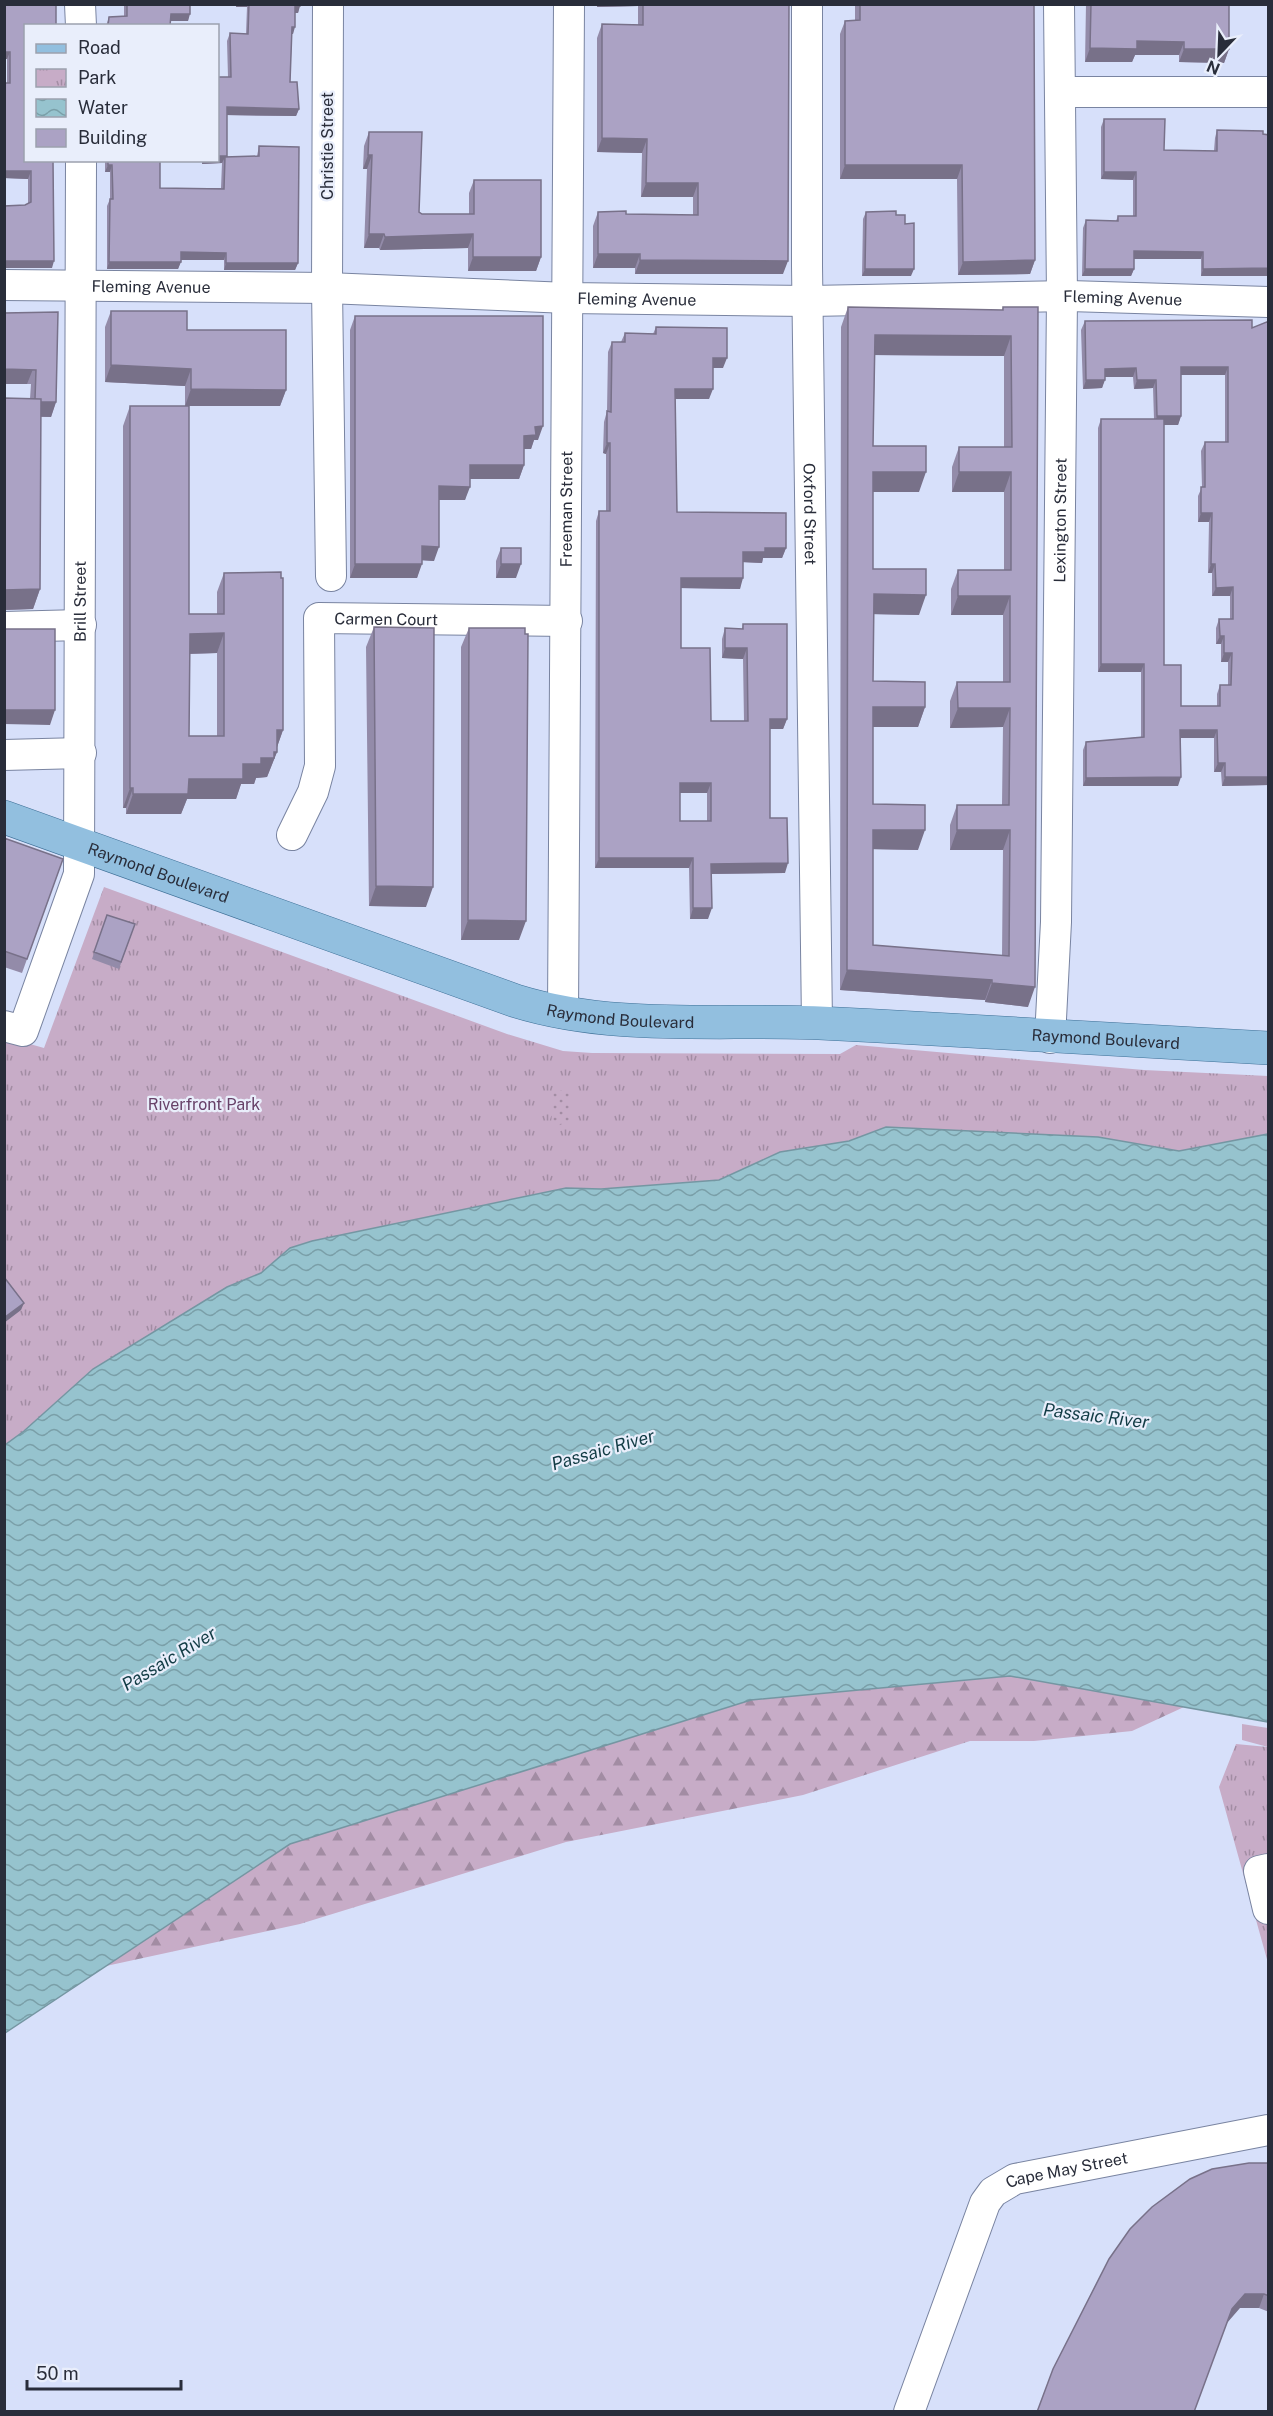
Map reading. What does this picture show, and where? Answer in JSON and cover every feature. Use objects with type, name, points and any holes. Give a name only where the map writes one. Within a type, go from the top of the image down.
[{"type":"main road","name":"Raymond Boulevard","points":[[4,817],[516,1001],[563,1013],[618,1019],[817,1023],[1050,1038],[1269,1048]]},
{"type":"street","points":[[80,4],[81,24]]},
{"type":"street","name":"Christie Street","points":[[328,4],[327,288],[331,576]]},
{"type":"street","name":"Freeman Street","points":[[563,1013],[569,4]]},
{"type":"street","name":"Oxford Street","points":[[807,4],[817,1023]]},
{"type":"street","name":"Lexington Street","points":[[1050,1038],[1056,922],[1062,296],[1059,4]]},
{"type":"street","points":[[1060,92],[1269,92]]},
{"type":"street","name":"Brill Street","points":[[14,1029],[79,874],[81,162]]},
{"type":"street","name":"Fleming Avenue","points":[[4,285],[327,288],[567,298],[810,301],[1062,296],[1269,302]]},
{"type":"street","name":"Carmen Court","points":[[292,836],[314,792],[320,766],[319,618],[567,621]]},
{"type":"street","points":[[4,627],[81,625]]},
{"type":"street","points":[[4,755],[81,753]]},
{"type":"street","points":[[1269,1869],[1259,1871],[1269,1909]]},
{"type":"street","name":"Cape May Street","points":[[909,2412],[982,2212],[993,2192],[1015,2179],[1269,2130]]},
{"type":"green space","name":"Riverfront Park","points":[[104,887],[507,1034],[563,1051],[840,1054],[856,1045],[1144,1070],[1268,1076],[1268,1134],[1179,1151],[1098,1137],[886,1127],[849,1141],[780,1152],[719,1180],[601,1189],[566,1188],[312,1241],[290,1248],[261,1273],[227,1287],[5,1445],[5,1037],[44,1048]]},
{"type":"green space","points":[[553,1090],[571,1090],[571,1120],[551,1129]]},
{"type":"green space","points":[[1010,1676],[1184,1707],[1132,1731],[1034,1741],[970,1741],[803,1795],[566,1842],[300,1924],[106,1966],[290,1844],[751,1700]]},
{"type":"green space","points":[[1242,1724],[1268,1728],[1268,1747],[1242,1740]]},
{"type":"green space","points":[[1236,1744],[1268,1747],[1268,1963],[1219,1787]]},
{"type":"water","name":"Passaic River","points":[[886,1127],[1098,1137],[1179,1151],[1268,1134],[1268,1722],[1010,1676],[751,1700],[290,1844],[5,2033],[5,1445],[24,1431],[93,1369],[227,1287],[261,1273],[290,1248],[312,1241],[566,1188],[601,1189],[719,1180],[780,1152],[849,1141]]},
{"type":"building","points":[[4,4],[56,4],[56,24],[24,24],[24,162],[53,162],[54,261],[4,261],[4,206],[25,205],[31,202],[31,171],[4,171],[4,83],[10,83],[10,52],[4,52]]},
{"type":"building","points":[[127,4],[190,4],[190,14],[171,14],[170,24],[108,24],[109,17],[127,16]]},
{"type":"building","points":[[249,4],[300,4],[300,6],[295,6],[295,27],[292,27],[290,82],[297,82],[299,109],[227,107],[227,156],[219,156],[219,77],[231,77],[230,33],[248,34]]},
{"type":"building","points":[[643,4],[789,4],[788,261],[640,260],[640,254],[598,254],[598,212],[626,211],[626,214],[698,215],[698,183],[646,183],[647,139],[602,138],[602,24],[643,25]]},
{"type":"building","points":[[860,4],[1034,4],[1035,260],[963,262],[962,165],[845,165],[845,21],[860,20]]},
{"type":"building","points":[[1091,4],[1229,4],[1229,49],[1184,49],[1184,42],[1137,41],[1137,49],[1090,48]]},
{"type":"building","points":[[1104,119],[1165,119],[1164,150],[1217,151],[1217,130],[1263,131],[1263,134],[1269,135],[1269,268],[1203,269],[1203,252],[1134,251],[1134,269],[1085,269],[1086,220],[1118,221],[1118,216],[1136,216],[1136,172],[1104,172]]},
{"type":"building","points":[[369,132],[422,132],[419,212],[422,214],[474,214],[474,180],[541,180],[541,257],[473,257],[473,234],[385,237],[384,234],[369,234],[372,155],[368,155]]},
{"type":"building","points":[[259,146],[299,147],[298,263],[226,263],[226,253],[181,252],[181,262],[109,262],[110,199],[113,199],[112,165],[108,165],[108,162],[160,162],[160,188],[224,189],[225,157],[259,156]]},
{"type":"building","points":[[896,211],[896,215],[905,215],[905,224],[914,223],[914,269],[865,269],[866,212]]},
{"type":"building","points":[[848,307],[1003,310],[1003,307],[1038,307],[1035,987],[992,983],[992,980],[847,970]],"holes":[[[875,335],[1011,336],[1012,447],[959,447],[959,472],[1011,472],[1011,570],[958,570],[958,596],[1010,596],[1010,682],[957,682],[958,708],[1010,708],[1009,805],[957,805],[957,830],[1010,830],[1009,956],[873,945],[873,830],[925,830],[925,805],[873,804],[873,707],[925,707],[925,682],[873,681],[874,594],[926,595],[926,569],[873,569],[873,472],[926,472],[926,446],[873,446]]]},
{"type":"building","points":[[111,311],[187,311],[187,330],[286,330],[286,390],[191,389],[191,369],[111,365]]},
{"type":"building","points":[[58,312],[56,402],[41,402],[41,399],[35,399],[36,370],[4,369],[4,313]]},
{"type":"building","points":[[355,316],[543,316],[543,426],[535,427],[536,435],[524,436],[524,465],[470,465],[470,487],[439,486],[439,547],[422,546],[422,564],[355,564]]},
{"type":"building","points":[[1252,320],[1252,328],[1269,321],[1269,777],[1225,777],[1225,763],[1218,763],[1217,730],[1180,730],[1181,777],[1086,778],[1086,742],[1144,737],[1144,664],[1101,664],[1101,419],[1164,419],[1164,665],[1181,665],[1181,706],[1220,706],[1220,685],[1231,685],[1232,653],[1224,653],[1224,636],[1220,636],[1219,619],[1233,619],[1233,587],[1216,588],[1215,564],[1211,564],[1212,513],[1201,513],[1201,487],[1205,487],[1205,442],[1228,442],[1228,367],[1181,367],[1181,416],[1157,416],[1156,380],[1137,380],[1136,368],[1105,369],[1105,380],[1086,380],[1085,321]]},
{"type":"building","points":[[656,327],[727,328],[727,358],[713,358],[713,389],[675,389],[677,512],[786,513],[786,548],[765,548],[765,552],[743,552],[743,578],[681,578],[681,648],[710,648],[711,721],[748,721],[747,648],[725,648],[725,628],[743,629],[743,624],[787,624],[787,719],[770,719],[770,818],[787,818],[788,863],[711,864],[712,908],[693,908],[693,858],[599,858],[599,511],[610,511],[610,443],[607,443],[607,411],[611,412],[612,342],[625,342],[625,333],[656,334]],"holes":[[[680,783],[711,783],[711,821],[680,821]]]},
{"type":"building","points":[[4,398],[41,399],[40,589],[4,590]]},
{"type":"building","points":[[130,406],[189,406],[189,614],[224,614],[224,573],[281,572],[281,578],[283,578],[283,730],[277,730],[277,752],[274,752],[274,758],[261,758],[261,764],[243,764],[243,779],[189,779],[188,794],[133,794],[133,788],[130,788]],"holes":[[[224,633],[224,736],[189,736],[190,634]]]},
{"type":"building","points":[[501,548],[521,548],[521,564],[501,564]]},
{"type":"building","points":[[374,627],[434,628],[433,887],[376,886]]},
{"type":"building","points":[[469,628],[525,628],[525,634],[528,634],[526,921],[468,920]]},
{"type":"building","points":[[4,629],[55,629],[55,710],[4,710]]},
{"type":"building","points":[[4,838],[63,859],[27,959],[4,951]]},
{"type":"building","points":[[107,915],[135,924],[121,962],[94,952]]},
{"type":"building","points":[[4,1277],[24,1303],[5,1317],[4,1316]]},
{"type":"building","points":[[1249,2163],[1269,2163],[1269,2296],[1245,2294],[1232,2309],[1194,2412],[1037,2412],[1053,2369],[1109,2259],[1130,2229],[1152,2207],[1190,2179],[1212,2169]]}]
